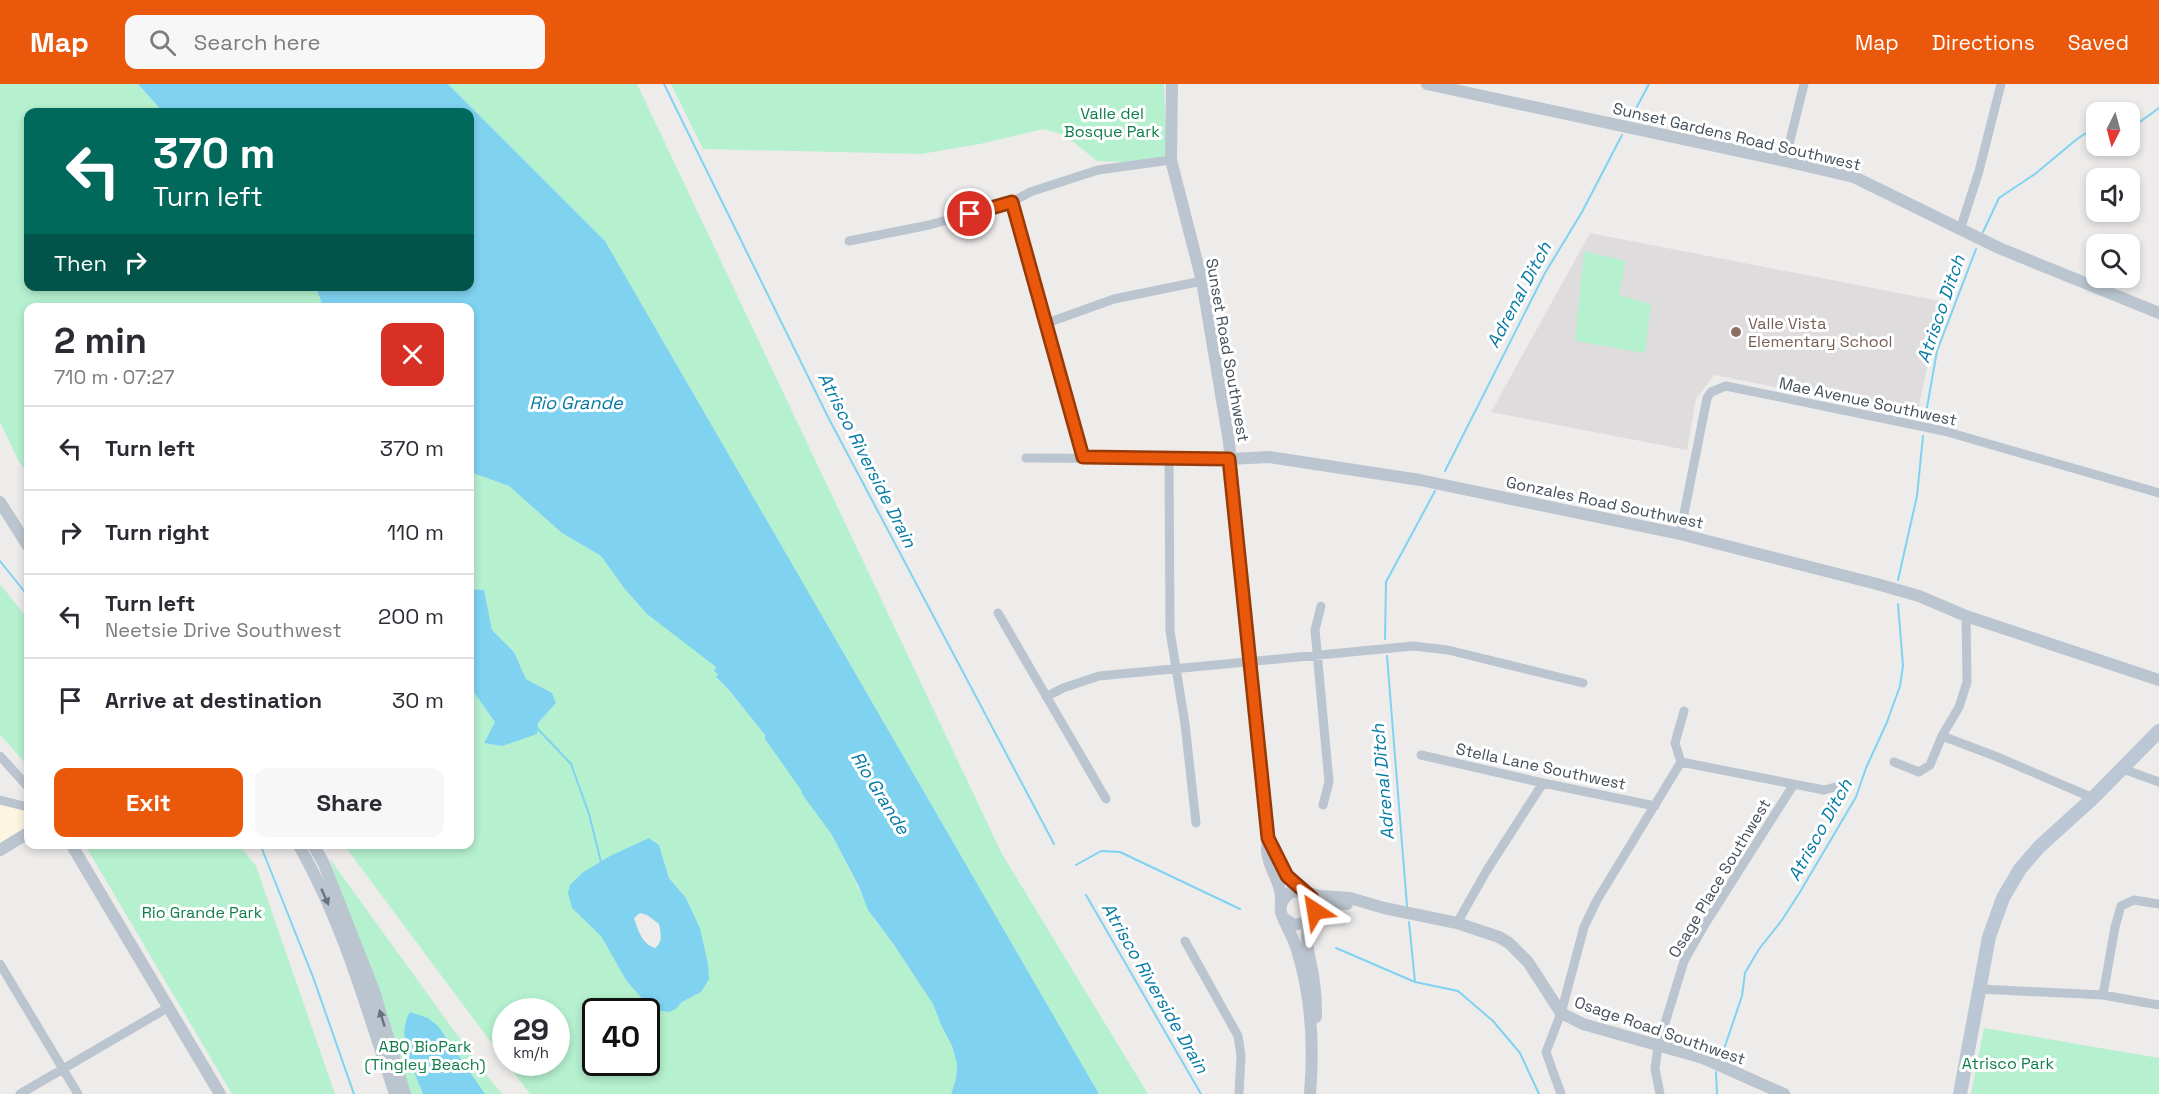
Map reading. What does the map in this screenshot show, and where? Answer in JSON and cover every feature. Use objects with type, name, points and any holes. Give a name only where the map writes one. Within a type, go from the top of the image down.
[{"type":"main road","points":[[1960,1094],[1989,937],[2003,898],[2020,869],[2039,847],[2093,798],[2159,730]]},
{"type":"street","name":"Sunset Road Southwest","points":[[1172,84],[1171,160],[1202,281],[1229,442],[1268,838],[1267,853],[1281,886],[1281,903]]},
{"type":"street","name":"Sunset Gardens Road Southwest","points":[[1427,84],[1854,177],[1999,248],[2159,313]]},
{"type":"street","points":[[1785,161],[1804,84]]},
{"type":"street","points":[[1962,231],[2001,84]]},
{"type":"street","points":[[849,241],[929,225],[1012,202],[1030,192],[1098,170],[1171,160]]},
{"type":"street","points":[[1012,202],[1083,457]]},
{"type":"street","points":[[1047,323],[1113,299],[1202,281]]},
{"type":"street","name":"Mae Avenue Southwest","points":[[1680,534],[1706,403],[1711,392],[1726,386],[1920,425],[2159,493]]},
{"type":"street","name":"Gonzales Road Southwest","points":[[1026,458],[1229,459],[1269,457],[1420,480],[1680,534],[1877,584],[1919,596],[1966,616],[2159,680]]},
{"type":"street","points":[[1169,458],[1170,631],[1185,724],[1196,824]]},
{"type":"street","points":[[0,502],[24,540]]},
{"type":"street","points":[[1321,606],[1315,624],[1329,782],[1323,805]]},
{"type":"street","points":[[998,613],[1106,799]]},
{"type":"street","points":[[1894,762],[1919,772],[1930,765],[1942,736],[1959,707],[1967,682],[1966,616]]},
{"type":"street","points":[[1046,697],[1063,688],[1099,676],[1413,646],[1428,647],[1583,682]]},
{"type":"street","points":[[1561,1094],[1546,1052],[1560,1013],[1584,927],[1597,900],[1681,762],[1675,743],[1684,711]]},
{"type":"street","points":[[1942,736],[2093,798]]},
{"type":"street","name":"Stella Lane Southwest","points":[[1421,755],[1655,806]]},
{"type":"street","points":[[0,756],[24,783]]},
{"type":"street","points":[[1681,762],[1824,789],[1839,786]]},
{"type":"street","points":[[2122,769],[2159,782]]},
{"type":"street","points":[[1457,923],[1487,870],[1543,783]]},
{"type":"street","name":"Osage Place Southwest","points":[[1660,1094],[1655,1069],[1658,1046],[1684,961],[1794,784]]},
{"type":"street","points":[[0,800],[24,806]]},
{"type":"street","points":[[0,850],[24,835]]},
{"type":"street","name":"Sunset Road Southwest","points":[[1268,838],[1287,876],[1304,892]]},
{"type":"street","points":[[74,849],[220,1094]]},
{"type":"street","points":[[301,849],[313,870],[336,922],[395,1094]]},
{"type":"street","points":[[316,849],[324,864],[374,991],[405,1094]]},
{"type":"street","points":[[1310,1094],[1317,1023],[1314,983],[1306,932],[1314,903],[1312,898],[1304,892],[1291,892],[1281,903],[1281,911],[1298,952],[1308,1003],[1311,1081]]},
{"type":"street","name":"Osage Road Southwest","points":[[1304,892],[1320,896],[1344,897],[1485,931],[1509,943],[1528,962],[1560,1013],[1583,1024],[1703,1058],[1784,1094]]},
{"type":"street","points":[[2103,996],[2116,918],[2121,906],[2134,900],[2159,904]]},
{"type":"street","name":"Osage Road Southwest","points":[[1311,918],[1326,905],[1336,903],[1384,908]]},
{"type":"street","points":[[1285,919],[1297,925],[1311,918]]},
{"type":"street","points":[[1185,941],[1238,1036],[1241,1056],[1239,1094]]},
{"type":"street","points":[[0,964],[78,1094]]},
{"type":"street","points":[[1979,988],[2103,996],[2159,1005]]},
{"type":"street","points":[[20,1094],[169,1007]]},
{"type":"shaded area","name":"Valle Vista Elementary School","points":[[1590,233],[1945,302],[1928,362],[1917,415],[1714,375],[1696,399],[1687,450],[1491,412]]},
{"type":"shaded area","points":[[0,800],[24,806],[24,835],[0,850]]},
{"type":"green space","points":[[0,84],[138,84],[159,108],[24,108],[24,291],[317,291],[322,303],[24,303],[24,468],[0,422]]},
{"type":"green space","points":[[448,84],[637,84],[1002,854],[1148,1094],[1099,1094],[605,241]]},
{"type":"green space","name":"Valle del Bosque Park","points":[[671,84],[1164,84],[1167,157],[1124,162],[1097,161],[1065,135],[1043,129],[980,144],[921,154],[703,149]]},
{"type":"green space","points":[[1584,251],[1626,261],[1619,295],[1651,304],[1645,353],[1575,341]]},
{"type":"green space","points":[[474,473],[509,486],[562,533],[601,556],[624,588],[716,667],[718,674],[716,678],[729,690],[765,735],[765,739],[832,835],[874,919],[933,1004],[952,1046],[957,1064],[956,1079],[951,1094],[530,1094],[516,1076],[570,1076],[570,998],[492,998],[492,1044],[347,849],[474,849],[474,693],[495,722],[484,743],[502,746],[536,727],[556,703],[552,693],[526,679],[514,652],[492,630],[484,590],[474,589]],"holes":[[[659,845],[669,878],[686,898],[700,928],[708,964],[701,992],[682,1002],[676,1009],[660,1000],[660,1076],[582,1076],[582,998],[657,998],[626,980],[601,936]]]},
{"type":"green space","points":[[0,584],[24,614],[24,762],[0,735]]},
{"type":"green space","name":"Rio Grande Park","points":[[87,849],[242,849],[256,866],[335,1094],[232,1094]]},
{"type":"green space","name":"ABQ BioPark (Tingley Beach)","points":[[330,859],[481,1068],[502,1094],[397,1094]]},
{"type":"green space","name":"Atrisco Park","points":[[1984,1028],[2159,1058],[2159,1094],[1971,1094]]},
{"type":"water","name":"Rio Grande","points":[[138,84],[448,84],[472,108],[159,108]]},
{"type":"water","name":"Rio Grande","points":[[474,110],[605,241],[1099,1094],[951,1094],[956,1079],[957,1064],[952,1046],[933,1004],[868,910],[859,887],[832,835],[765,739],[765,735],[716,677],[718,674],[714,671],[716,667],[647,614],[624,588],[601,556],[562,533],[509,486],[474,473],[474,303],[322,303],[317,291],[474,291]]},
{"type":"water","points":[[474,589],[484,590],[492,630],[514,652],[526,679],[552,693],[556,703],[538,723],[537,734],[502,746],[484,743],[495,722],[474,693]]},
{"type":"water","points":[[649,838],[659,845],[669,878],[686,898],[700,928],[709,979],[701,992],[669,1012],[660,1010],[660,998],[642,998],[626,980],[601,936],[572,908],[568,893],[570,885],[582,873],[610,856]],"holes":[[[640,913],[659,924],[661,934],[658,946],[655,948],[644,940],[634,918]]]},
{"type":"water","points":[[410,1012],[428,1018],[438,1026],[485,1094],[423,1094],[405,1042],[404,1032]]},
{"type":"waterway","name":"Atrisco Riverside Drain","points":[[664,84],[828,417],[1054,844]]},
{"type":"waterway","name":"Adrenal Ditch","points":[[1631,118],[1649,84]]},
{"type":"waterway","name":"Atrisco Ditch","points":[[2140,122],[2159,108]]},
{"type":"waterway","name":"Atrisco Ditch","points":[[1983,232],[1999,198],[2035,174],[2086,133]]},
{"type":"waterway","name":"Adrenal Ditch","points":[[1445,471],[1545,273],[1582,212],[1622,135]]},
{"type":"waterway","name":"Atrisco Ditch","points":[[1926,413],[1937,351],[1976,249]]},
{"type":"waterway","name":"Atrisco Ditch","points":[[1898,580],[1917,496],[1923,436]]},
{"type":"waterway","name":"Adrenal Ditch","points":[[1385,639],[1386,582],[1435,491]]},
{"type":"waterway","points":[[0,561],[24,591]]},
{"type":"waterway","name":"Atrisco Ditch","points":[[1722,1055],[1742,996],[1745,973],[1759,949],[1800,892],[1856,797],[1866,768],[1887,722],[1900,686],[1903,666],[1898,604]]},
{"type":"waterway","name":"Adrenal Ditch","points":[[1387,656],[1407,906]]},
{"type":"waterway","points":[[536,727],[571,764],[589,814],[601,862]]},
{"type":"waterway","points":[[262,849],[313,977],[354,1094]]},
{"type":"waterway","points":[[1076,865],[1101,851],[1120,852],[1240,909]]},
{"type":"waterway","name":"Atrisco Riverside Drain","points":[[1086,895],[1201,1094]]},
{"type":"waterway","name":"Adrenal Ditch","points":[[1409,922],[1415,982]]},
{"type":"waterway","points":[[1336,948],[1415,982],[1458,991],[1493,1021],[1520,1053],[1539,1094]]},
{"type":"waterway","name":"Atrisco Ditch","points":[[1716,1072],[1717,1094]]},
{"type":"place","name":"Valle Vista Elementary School","points":[[1736,332]]},
{"type":"route","points":[[970,214],[1012,202],[1083,457],[1229,459],[1268,838],[1287,876],[1312,898],[1315,911]]}]
